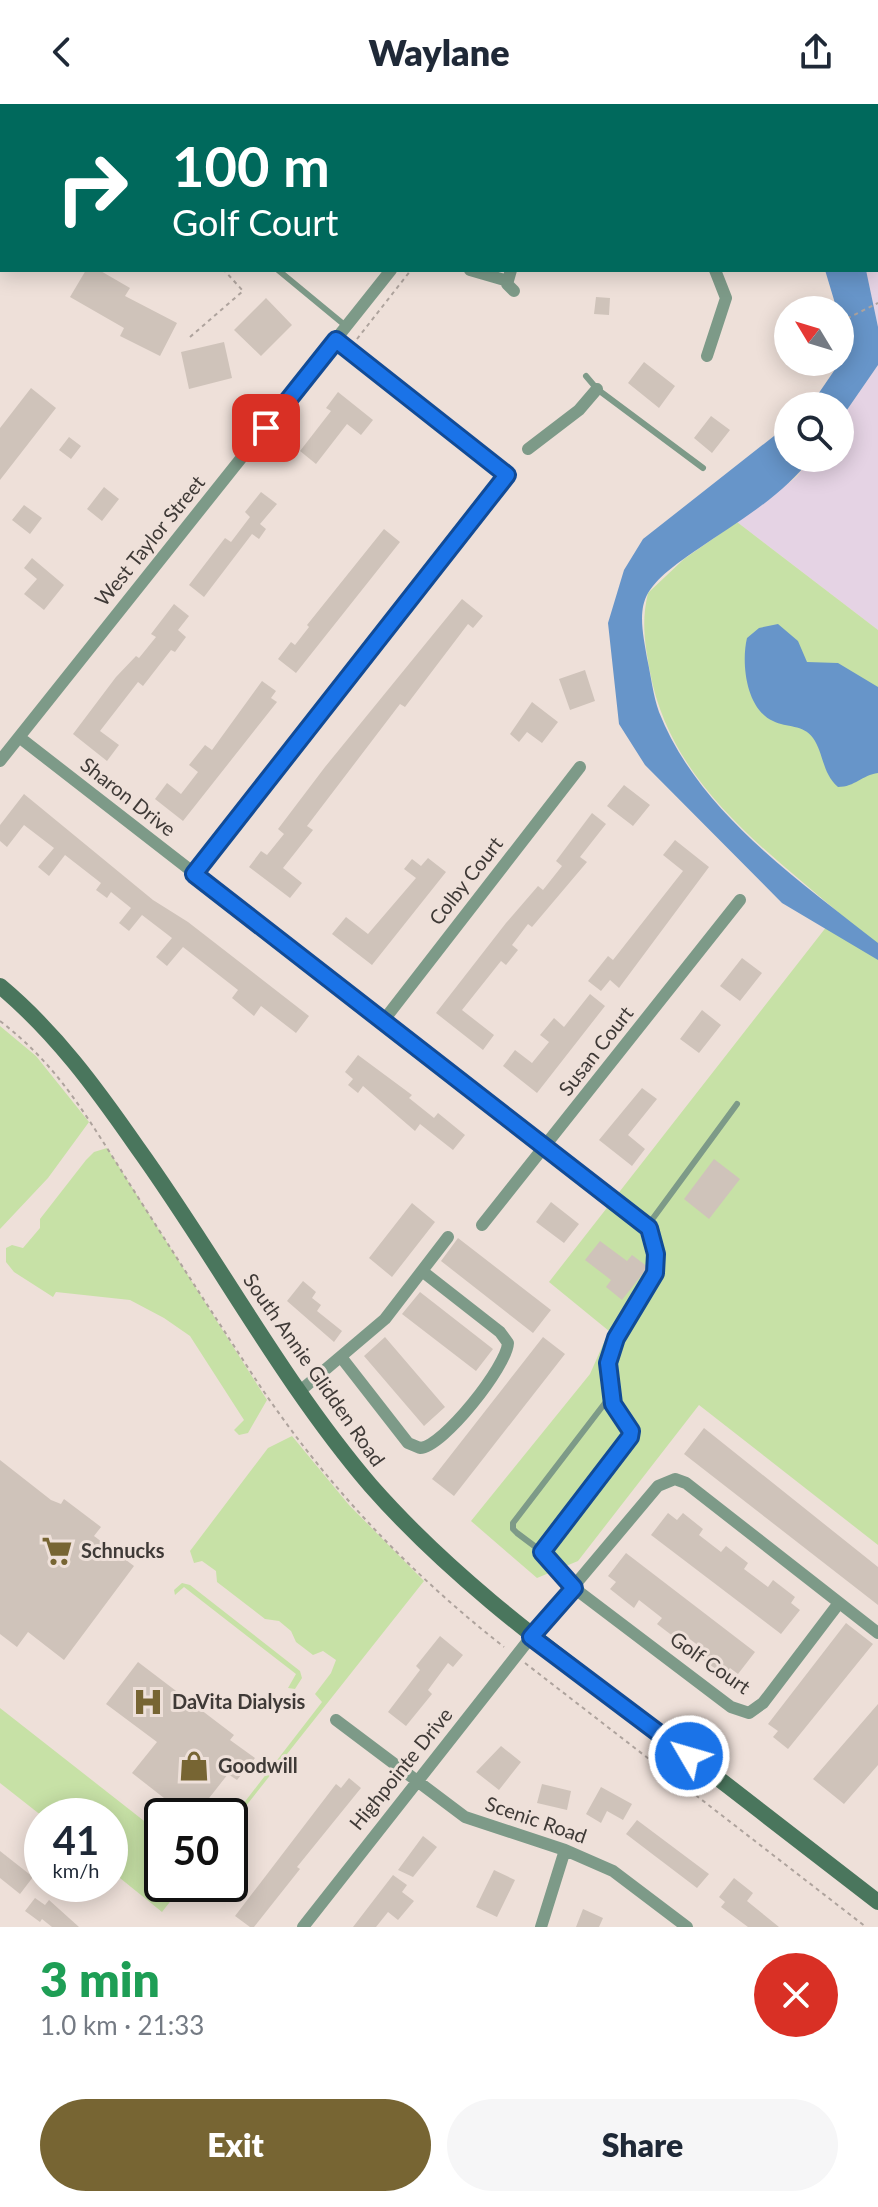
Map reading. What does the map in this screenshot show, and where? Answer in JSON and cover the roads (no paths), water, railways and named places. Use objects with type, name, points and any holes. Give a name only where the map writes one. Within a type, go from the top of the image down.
[{"type":"main road","name":"South Annie Glidden Road","points":[[0,986],[47,1029],[106,1101],[170,1191],[300,1391],[371,1486],[430,1547],[531,1637],[878,1902]]},
{"type":"street","name":"West Taylor Street","points":[[0,761],[389,272]]},
{"type":"street","points":[[478,272],[511,280]]},
{"type":"street","points":[[707,356],[726,298],[716,272]]},
{"type":"street","points":[[194,874],[507,475],[336,340]]},
{"type":"street","points":[[528,449],[579,410],[597,389]]},
{"type":"street","name":"Sharon Drive","points":[[19,737],[629,1211]]},
{"type":"street","name":"Colby Court","points":[[384,1020],[580,767]]},
{"type":"street","name":"Susan Court","points":[[482,1225],[740,900]]},
{"type":"street","points":[[300,1391],[385,1319],[448,1237]]},
{"type":"street","points":[[341,1357],[408,1443],[420,1448],[436,1442],[500,1365],[508,1343],[500,1332],[422,1271]]},
{"type":"street","points":[[531,1637],[658,1486],[675,1479],[686,1483],[878,1633]]},
{"type":"street","name":"Golf Court","points":[[574,1588],[731,1707],[749,1713],[763,1703],[839,1603]]},
{"type":"street","name":"Highpointe Drive","points":[[303,1927],[531,1637]]},
{"type":"street","name":"Scenic Road","points":[[336,1720],[447,1806],[480,1824],[565,1850],[613,1871],[687,1927]]},
{"type":"street","points":[[541,1927],[565,1850]]},
{"type":"lane","points":[[280,272],[347,327]]},
{"type":"lane","points":[[586,376],[597,389],[703,468]]},
{"type":"lane","points":[[649,1228],[737,1104]]},
{"type":"lane","points":[[542,1552],[630,1437],[631,1431],[613,1404],[608,1363],[611,1350],[657,1264],[649,1228],[629,1211]]},
{"type":"lane","points":[[574,1588],[542,1552],[513,1529],[513,1523],[605,1403],[613,1404]]},
{"type":"water","points":[[826,272],[866,272],[878,327],[878,365],[854,400],[854,392],[820,392],[830,376],[854,376],[854,296],[833,296]]},
{"type":"water","points":[[774,436],[774,472],[799,472],[773,497],[664,574],[645,600],[643,634],[659,712],[676,748],[698,781],[724,812],[783,868],[878,943],[878,960],[782,903],[645,765],[619,724],[608,623],[624,570],[643,539]]},
{"type":"water","points":[[778,624],[798,641],[807,662],[838,663],[878,687],[878,773],[838,787],[829,776],[817,744],[809,734],[800,728],[773,721],[757,706],[745,672],[747,638],[759,628]]},
{"type":"place","name":"Schnucks","points":[[57,1551]]},
{"type":"place","name":"DaVita Dialysis","points":[[148,1702]]},
{"type":"place","name":"Goodwill","points":[[194,1766]]}]
